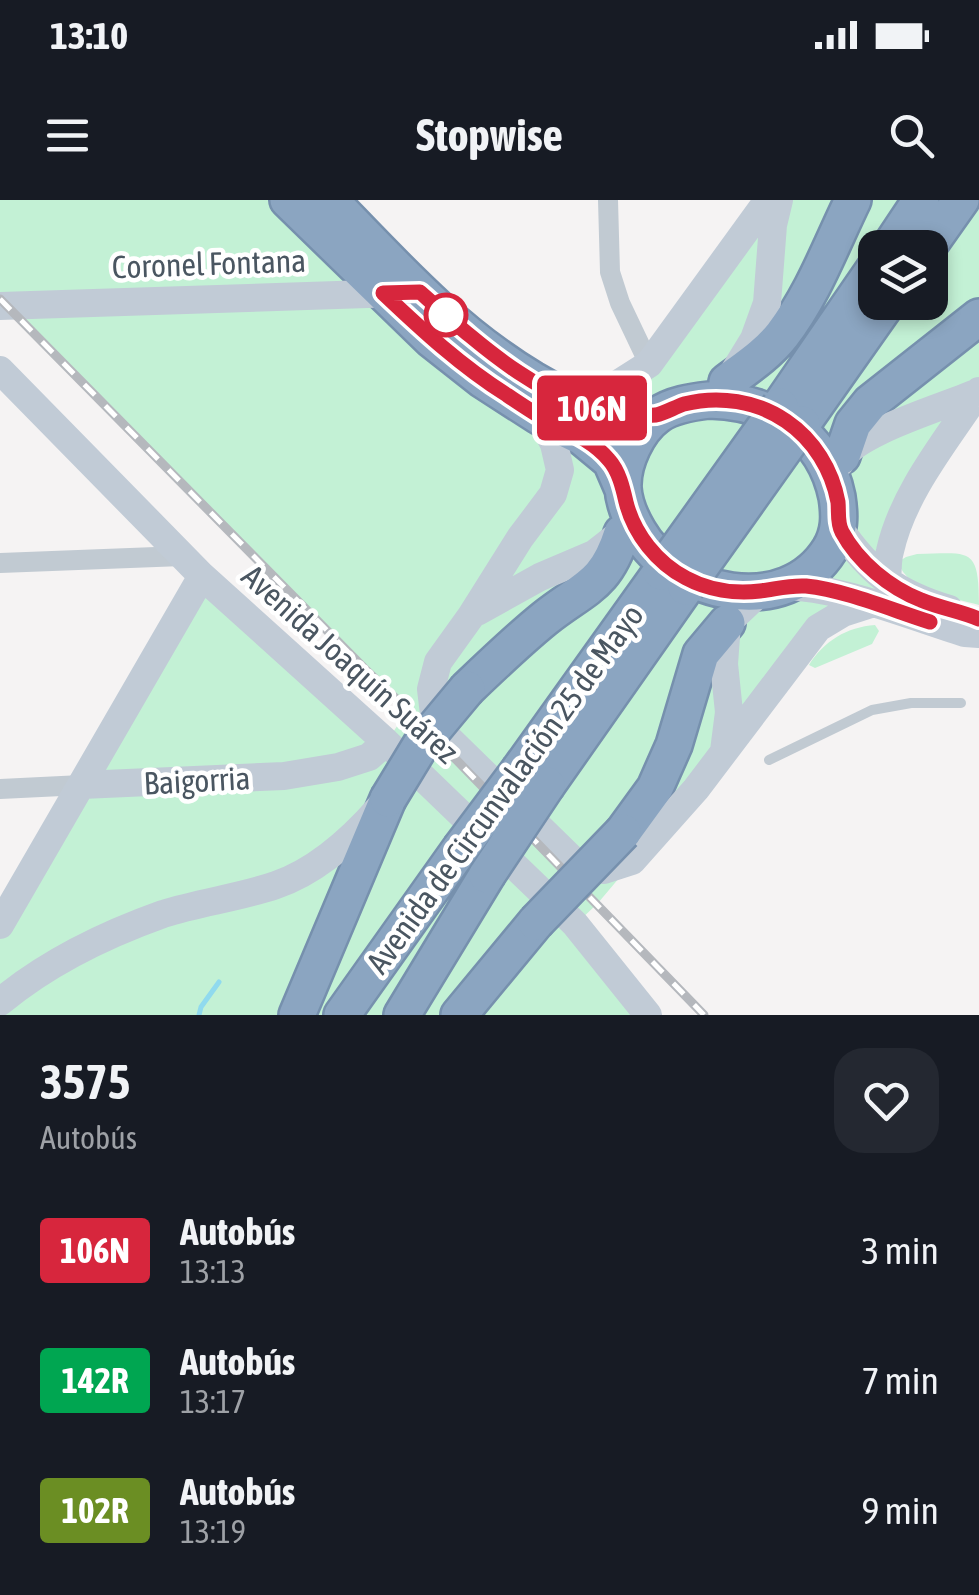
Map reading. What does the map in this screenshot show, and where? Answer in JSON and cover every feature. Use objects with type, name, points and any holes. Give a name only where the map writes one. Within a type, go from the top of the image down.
[{"type":"highway","points":[[288,200],[431,339],[483,380],[548,405],[623,415],[709,400],[750,404],[788,422],[818,451],[828,469],[838,473]]},
{"type":"highway","points":[[330,200],[420,292],[508,365],[611,461],[624,509],[643,540],[670,568],[722,590],[770,588],[802,578],[820,562],[839,528],[838,473],[853,424],[870,403],[979,317]]},
{"type":"highway","points":[[727,382],[782,335],[803,302],[852,200]]},
{"type":"highway","points":[[913,230],[944,206]]},
{"type":"highway","points":[[934,230],[944,206]]},
{"type":"highway","name":"Avenida de Circunvalación 25 de Mayo","points":[[791,415],[858,298]]},
{"type":"highway","name":"Avenida de Circunvalación 25 de Mayo","points":[[342,1015],[460,849],[533,777],[791,415],[873,320]]},
{"type":"highway","points":[[297,1015],[388,798],[422,743],[467,689],[547,616],[592,586],[614,559],[624,509],[626,468],[633,447],[644,430],[673,409]]},
{"type":"highway","points":[[459,1015],[536,922],[628,847],[674,745],[701,654],[726,623]]},
{"type":"highway","name":"Avenida de Circunvalación 25 de Mayo","points":[[402,1015],[487,875],[533,777]]},
{"type":"main road","points":[[471,616],[553,494],[560,470],[548,405],[616,385],[650,364],[768,200]]},
{"type":"main road","points":[[673,409],[727,382],[754,339],[767,304],[773,225],[779,200]]},
{"type":"main road","name":"Coronel Fontana","points":[[0,306],[420,292]]},
{"type":"main road","name":"Avenida Joaquín Suárez","points":[[6,384],[202,576],[386,742],[575,924],[648,1015]]},
{"type":"main road","points":[[838,473],[856,444],[910,417],[978,392]]},
{"type":"main road","points":[[628,847],[696,789],[818,628],[879,593],[903,515],[978,392]]},
{"type":"main road","points":[[471,616],[514,590],[594,554],[624,509]]},
{"type":"main road","points":[[839,528],[879,593],[966,634],[979,634]]},
{"type":"main road","points":[[0,925],[202,576]]},
{"type":"main road","points":[[724,752],[728,712],[726,623],[770,588],[806,586],[835,592],[879,593],[920,600],[979,620]]},
{"type":"main road","name":"Avenida Joaquín Suárez","points":[[471,616],[438,662],[431,689],[434,714],[448,738],[578,865],[604,870],[628,847]]},
{"type":"main road","name":"Baigorria","points":[[82,785],[284,776],[369,757],[386,742]]},
{"type":"main road","points":[[0,1002],[60,959],[116,932],[167,913],[278,885],[325,859],[362,828],[388,798]]},
{"type":"main road","points":[[472,1015],[488,982]]},
{"type":"street","points":[[608,200],[610,272],[620,304],[650,364]]},
{"type":"street","points":[[0,563],[182,556]]},
{"type":"street","name":"Baigorria","points":[[0,789],[82,785]]},
{"type":"lane","points":[[769,760],[872,710],[911,703],[961,703]]},
{"type":"green space","points":[[0,200],[330,200],[483,380],[616,385],[768,200],[979,200],[979,391],[917,487],[887,582],[843,613],[598,903],[576,924],[648,1015],[0,1015],[0,925],[202,576],[387,741],[408,710],[8,306],[0,306]]},
{"type":"green space","points":[[917,554],[968,557],[977,572],[979,605],[932,592],[912,581],[898,562]]},
{"type":"green space","points":[[875,625],[879,631],[872,644],[815,668],[809,665],[837,637]]},
{"type":"waterway","points":[[199,1015],[219,982]]},
{"type":"railway","points":[[0,299],[704,1015]]},
{"type":"bus line","name":"106N","points":[[930,622],[806,586],[742,592],[704,586],[686,578],[670,568],[643,540],[611,461],[582,437],[539,416],[483,380],[431,339],[383,293],[420,292],[508,365],[590,408],[623,415],[658,415],[688,403],[730,400],[770,411],[804,435],[818,451],[835,489],[839,528],[855,551],[887,582],[920,600],[979,619]]}]
